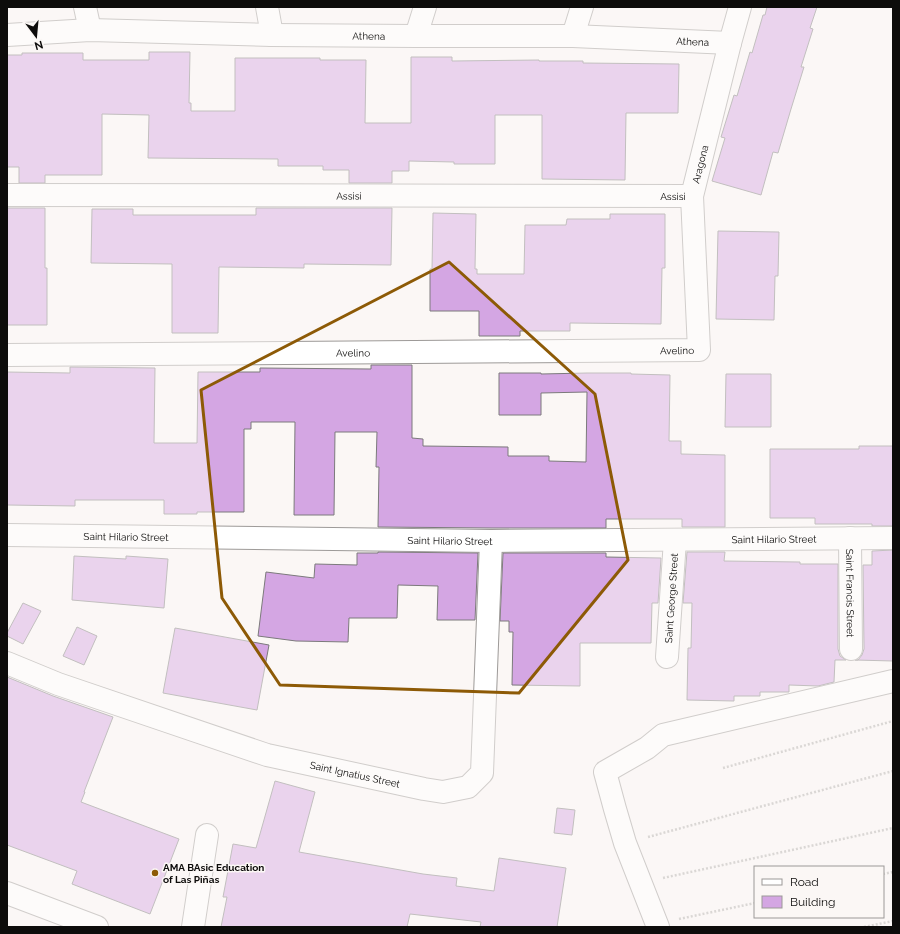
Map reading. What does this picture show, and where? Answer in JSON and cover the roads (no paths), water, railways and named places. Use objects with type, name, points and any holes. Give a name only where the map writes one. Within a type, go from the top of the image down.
[{"type":"street","points":[[85,7],[90,30]]},
{"type":"street","points":[[267,7],[272,35]]},
{"type":"street","points":[[416,36],[425,7]]},
{"type":"street","points":[[573,36],[582,7]]},
{"type":"street","name":"Aragona","points":[[699,350],[692,196],[740,7]]},
{"type":"street","name":"Athena","points":[[7,35],[90,30],[272,35],[573,36],[730,43]]},
{"type":"street","name":"Assisi","points":[[7,195],[692,196]]},
{"type":"street","name":"Avelino","points":[[7,355],[699,350]]},
{"type":"street","name":"Saint Hilario Street","points":[[7,535],[491,541],[893,538]]},
{"type":"street","name":"Saint Francis Street","points":[[850,538],[851,649]]},
{"type":"street","name":"Saint George Street","points":[[667,657],[675,540]]},
{"type":"street","name":"Saint Ignatius Street","points":[[7,663],[58,684],[267,755],[424,789],[443,792],[468,787],[482,773],[491,541]]},
{"type":"street","points":[[657,926],[625,843],[605,772],[647,748],[663,735],[893,681]]},
{"type":"street","points":[[193,927],[207,835]]},
{"type":"street","points":[[7,893],[97,927]]},
{"type":"place","name":"AMA BAsic Education of Las Piñas","points":[[155,873]]}]
